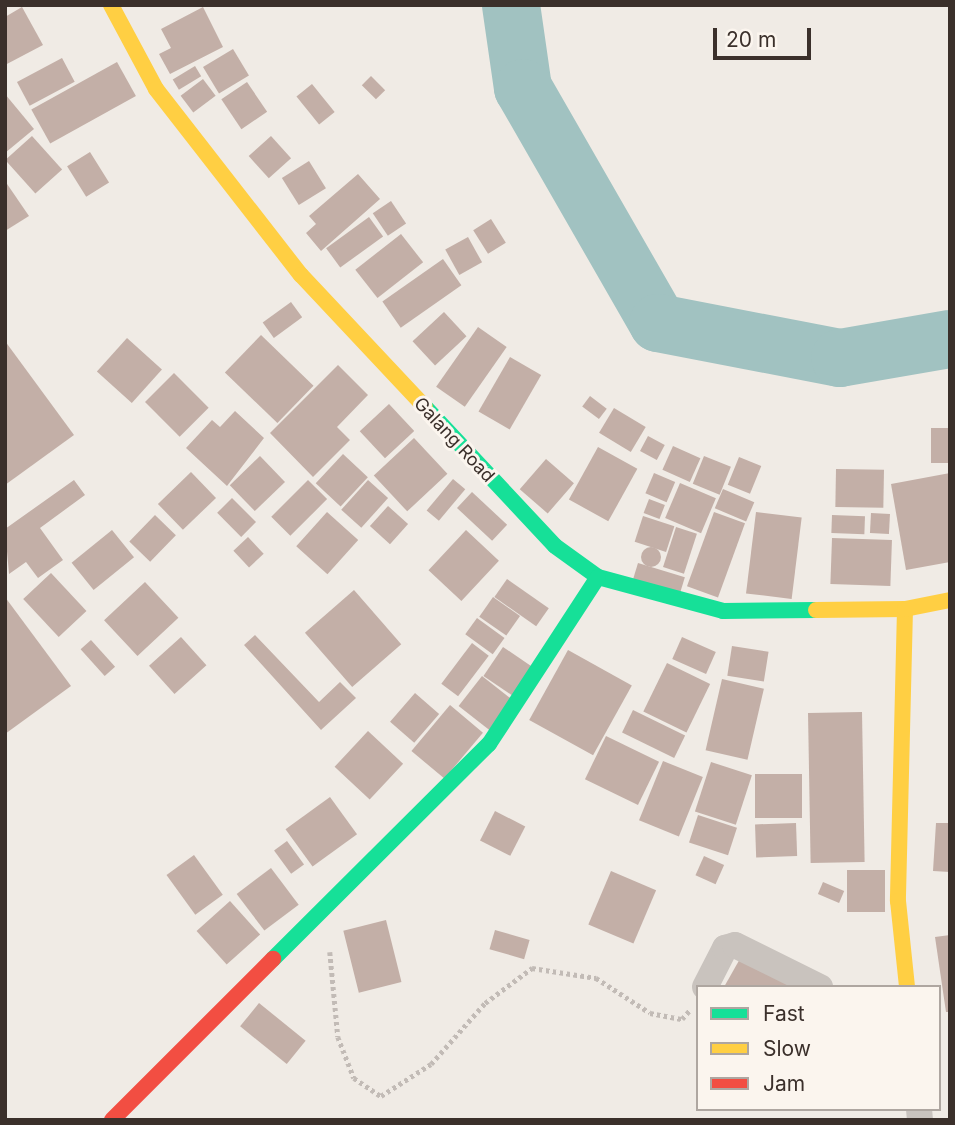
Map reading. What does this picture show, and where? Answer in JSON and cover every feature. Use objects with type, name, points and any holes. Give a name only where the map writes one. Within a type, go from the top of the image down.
[{"type":"street","name":"Galang Road","points":[[111,5],[156,89],[301,275],[555,546],[598,577],[723,611],[905,609],[950,600]]},
{"type":"street","points":[[112,1120],[489,744],[598,577]]},
{"type":"street","points":[[905,609],[898,901],[907,985]]},
{"type":"street","points":[[706,985],[725,948],[735,944],[816,985]]},
{"type":"path","points":[[326,906],[338,1037],[354,1078],[381,1096],[431,1064],[485,1003],[532,968],[596,978],[650,1013],[682,1019],[696,1002]]},
{"type":"building","points":[[22,7],[43,45],[5,65],[5,17]]},
{"type":"building","points":[[203,7],[223,47],[170,74],[159,54],[171,48],[161,29]]},
{"type":"building","points":[[233,49],[249,76],[219,94],[203,67]]},
{"type":"building","points":[[62,58],[75,82],[30,106],[17,82]]},
{"type":"building","points":[[117,62],[136,96],[50,144],[31,110]]},
{"type":"building","points":[[195,66],[201,76],[179,90],[173,79]]},
{"type":"building","points":[[371,76],[385,90],[376,99],[362,85]]},
{"type":"building","points":[[203,79],[216,96],[193,113],[181,96]]},
{"type":"building","points":[[247,82],[267,112],[241,129],[221,99]]},
{"type":"building","points":[[312,84],[335,112],[319,125],[296,97]]},
{"type":"building","points":[[5,94],[34,129],[5,153]]},
{"type":"building","points":[[32,136],[62,169],[35,194],[5,160]]},
{"type":"building","points":[[271,136],[291,158],[269,178],[249,156]]},
{"type":"building","points":[[90,152],[109,183],[86,197],[67,166]]},
{"type":"building","points":[[309,161],[326,188],[299,205],[282,178]]},
{"type":"building","points":[[358,174],[380,199],[321,251],[306,233],[316,224],[309,216]]},
{"type":"building","points":[[5,181],[29,216],[5,231]]},
{"type":"building","points":[[391,201],[406,223],[388,236],[373,213]]},
{"type":"building","points":[[369,217],[383,236],[340,268],[326,248]]},
{"type":"building","points":[[491,219],[506,243],[488,254],[473,230]]},
{"type":"building","points":[[401,234],[423,262],[377,298],[355,270]]},
{"type":"building","points":[[468,237],[482,262],[459,275],[445,250]]},
{"type":"building","points":[[443,259],[461,285],[401,328],[382,301]]},
{"type":"building","points":[[291,302],[302,317],[274,338],[263,323]]},
{"type":"building","points":[[444,312],[467,336],[435,365],[413,341]]},
{"type":"building","points":[[478,327],[507,347],[465,407],[436,387]]},
{"type":"building","points":[[261,335],[314,386],[277,423],[225,372]]},
{"type":"building","points":[[127,338],[162,369],[132,403],[97,371]]},
{"type":"building","points":[[5,341],[74,435],[5,485]]},
{"type":"building","points":[[510,357],[541,375],[510,430],[478,412]]},
{"type":"building","points":[[338,365],[368,395],[337,427],[350,440],[313,477],[270,433]]},
{"type":"building","points":[[174,373],[209,408],[180,437],[145,402]]},
{"type":"building","points":[[590,396],[607,409],[599,419],[582,406]]},
{"type":"building","points":[[389,404],[414,431],[385,458],[360,431]]},
{"type":"building","points":[[614,408],[646,427],[631,452],[599,433]]},
{"type":"building","points":[[235,411],[264,438],[227,486],[186,448],[212,420],[220,427]]},
{"type":"building","points":[[931,428],[950,428],[950,463],[931,463]]},
{"type":"building","points":[[648,436],[665,445],[657,460],[640,451]]},
{"type":"building","points":[[414,438],[447,474],[407,511],[374,476]]},
{"type":"building","points":[[673,446],[700,458],[690,482],[662,470]]},
{"type":"building","points":[[598,447],[637,469],[608,521],[569,499]]},
{"type":"building","points":[[343,454],[368,477],[341,506],[316,483]]},
{"type":"building","points":[[260,456],[285,482],[255,511],[230,485]]},
{"type":"building","points":[[704,456],[731,467],[720,495],[693,484]]},
{"type":"building","points":[[739,457],[761,466],[750,494],[728,485]]},
{"type":"building","points":[[546,459],[574,483],[548,513],[520,489]]},
{"type":"building","points":[[836,469],[884,470],[883,508],[835,507]]},
{"type":"building","points":[[191,472],[216,498],[183,530],[158,504]]},
{"type":"building","points":[[654,473],[675,482],[667,502],[645,493]]},
{"type":"building","points":[[950,473],[950,562],[906,570],[891,484]]},
{"type":"building","points":[[453,479],[465,489],[439,521],[427,510]]},
{"type":"building","points":[[74,480],[85,495],[40,528],[63,560],[38,578],[26,562],[9,574],[5,529]]},
{"type":"building","points":[[308,480],[327,499],[290,536],[271,517]]},
{"type":"building","points":[[368,480],[388,498],[361,528],[341,510]]},
{"type":"building","points":[[680,483],[716,498],[701,533],[665,518]]},
{"type":"building","points":[[723,489],[754,502],[746,522],[715,508]]},
{"type":"building","points":[[472,492],[507,525],[492,541],[457,508]]},
{"type":"building","points":[[232,498],[256,522],[241,537],[217,513]]},
{"type":"building","points":[[649,499],[665,505],[659,519],[644,513]]},
{"type":"building","points":[[388,506],[408,524],[390,544],[370,526]]},
{"type":"building","points":[[327,512],[358,540],[327,574],[296,546]]},
{"type":"building","points":[[714,512],[745,523],[718,598],[687,586]]},
{"type":"building","points":[[756,512],[802,518],[792,599],[746,593]]},
{"type":"building","points":[[871,513],[890,514],[889,534],[870,533]]},
{"type":"building","points":[[155,515],[176,535],[150,562],[129,542]]},
{"type":"building","points":[[832,515],[865,516],[864,534],[831,533]]},
{"type":"building","points":[[643,516],[674,526],[666,552],[635,542]]},
{"type":"building","points":[[676,527],[697,534],[684,574],[663,567]]},
{"type":"building","points":[[112,530],[134,557],[94,590],[72,563]]},
{"type":"building","points":[[466,530],[499,561],[461,601],[428,570]]},
{"type":"building","points":[[248,537],[264,554],[249,567],[233,551]]},
{"type":"building","points":[[832,538],[892,540],[890,586],[830,584]]},
{"type":"building","points":[[651,547],[658,550],[661,557],[658,564],[651,567],[644,564],[641,557],[644,550]]},
{"type":"building","points":[[638,563],[685,577],[679,596],[632,582]]},
{"type":"building","points":[[51,573],[86,611],[59,637],[23,599]]},
{"type":"building","points":[[507,579],[549,608],[536,626],[494,597]]},
{"type":"building","points":[[145,582],[178,618],[137,656],[104,620]]},
{"type":"building","points":[[354,590],[401,644],[352,687],[305,633]]},
{"type":"building","points":[[5,597],[71,686],[5,734]]},
{"type":"building","points":[[493,597],[520,616],[506,636],[479,617]]},
{"type":"building","points":[[477,618],[505,638],[493,654],[465,634]]},
{"type":"building","points":[[255,635],[319,702],[340,682],[356,698],[321,730],[244,645]]},
{"type":"building","points":[[181,637],[206,665],[174,694],[149,666]]},
{"type":"building","points":[[682,637],[716,652],[706,674],[672,659]]},
{"type":"building","points":[[91,640],[115,667],[105,676],[81,649]]},
{"type":"building","points":[[472,643],[489,656],[458,696],[441,684]]},
{"type":"building","points":[[732,646],[769,652],[764,681],[727,676]]},
{"type":"building","points":[[503,647],[533,667],[513,696],[483,676]]},
{"type":"building","points":[[568,650],[632,685],[593,755],[529,720]]},
{"type":"building","points":[[667,663],[710,684],[686,733],[643,712]]},
{"type":"building","points":[[482,676],[513,700],[489,730],[459,706]]},
{"type":"building","points":[[722,679],[764,689],[747,760],[706,750]]},
{"type":"building","points":[[415,693],[439,714],[414,743],[390,722]]},
{"type":"building","points":[[450,705],[483,733],[444,779],[411,751]]},
{"type":"building","points":[[633,710],[685,735],[674,758],[622,732]]},
{"type":"building","points":[[862,712],[865,862],[811,863],[808,713]]},
{"type":"building","points":[[368,731],[403,764],[370,800],[335,767]]},
{"type":"building","points":[[606,736],[659,762],[638,805],[585,779]]},
{"type":"building","points":[[663,761],[703,777],[679,836],[639,820]]},
{"type":"building","points":[[711,762],[752,775],[736,825],[695,811]]},
{"type":"building","points":[[755,774],[802,774],[802,818],[755,818]]},
{"type":"building","points":[[330,797],[357,834],[313,867],[286,829]]},
{"type":"building","points":[[495,811],[525,826],[510,856],[480,840]]},
{"type":"building","points":[[698,815],[737,828],[728,855],[689,843]]},
{"type":"building","points":[[796,823],[797,856],[756,857],[755,824]]},
{"type":"building","points":[[936,823],[950,823],[950,872],[933,871]]},
{"type":"building","points":[[287,841],[304,864],[291,874],[274,850]]},
{"type":"building","points":[[194,855],[223,895],[195,915],[166,875]]},
{"type":"building","points":[[704,856],[724,865],[716,884],[695,875]]},
{"type":"building","points":[[271,868],[299,905],[264,931],[237,894]]},
{"type":"building","points":[[847,870],[885,870],[885,912],[847,912]]},
{"type":"building","points":[[611,871],[656,890],[633,944],[588,924]]},
{"type":"building","points":[[823,882],[844,891],[839,903],[818,894]]},
{"type":"building","points":[[230,901],[260,934],[227,965],[197,931]]},
{"type":"building","points":[[386,920],[401,982],[359,993],[343,931]]},
{"type":"building","points":[[495,930],[530,940],[524,959],[489,949]]},
{"type":"building","points":[[950,935],[950,1012],[946,1012],[935,937]]},
{"type":"building","points":[[741,957],[790,985],[725,985]]},
{"type":"building","points":[[259,1003],[306,1041],[287,1064],[240,1026]]},
{"type":"waterway","points":[[511,5],[523,88],[658,323],[840,358],[950,339]]},
{"type":"traffic: fast","points":[[425,407],[555,546],[598,577],[723,611],[816,610]]},
{"type":"traffic: fast","points":[[273,959],[489,744],[598,577]]},
{"type":"traffic: slow","points":[[111,5],[156,89],[301,275],[425,407]]},
{"type":"traffic: slow","points":[[816,610],[905,609],[950,600]]},
{"type":"traffic: slow","points":[[905,609],[898,901],[907,985]]},
{"type":"traffic: jam","points":[[112,1120],[273,959]]}]
